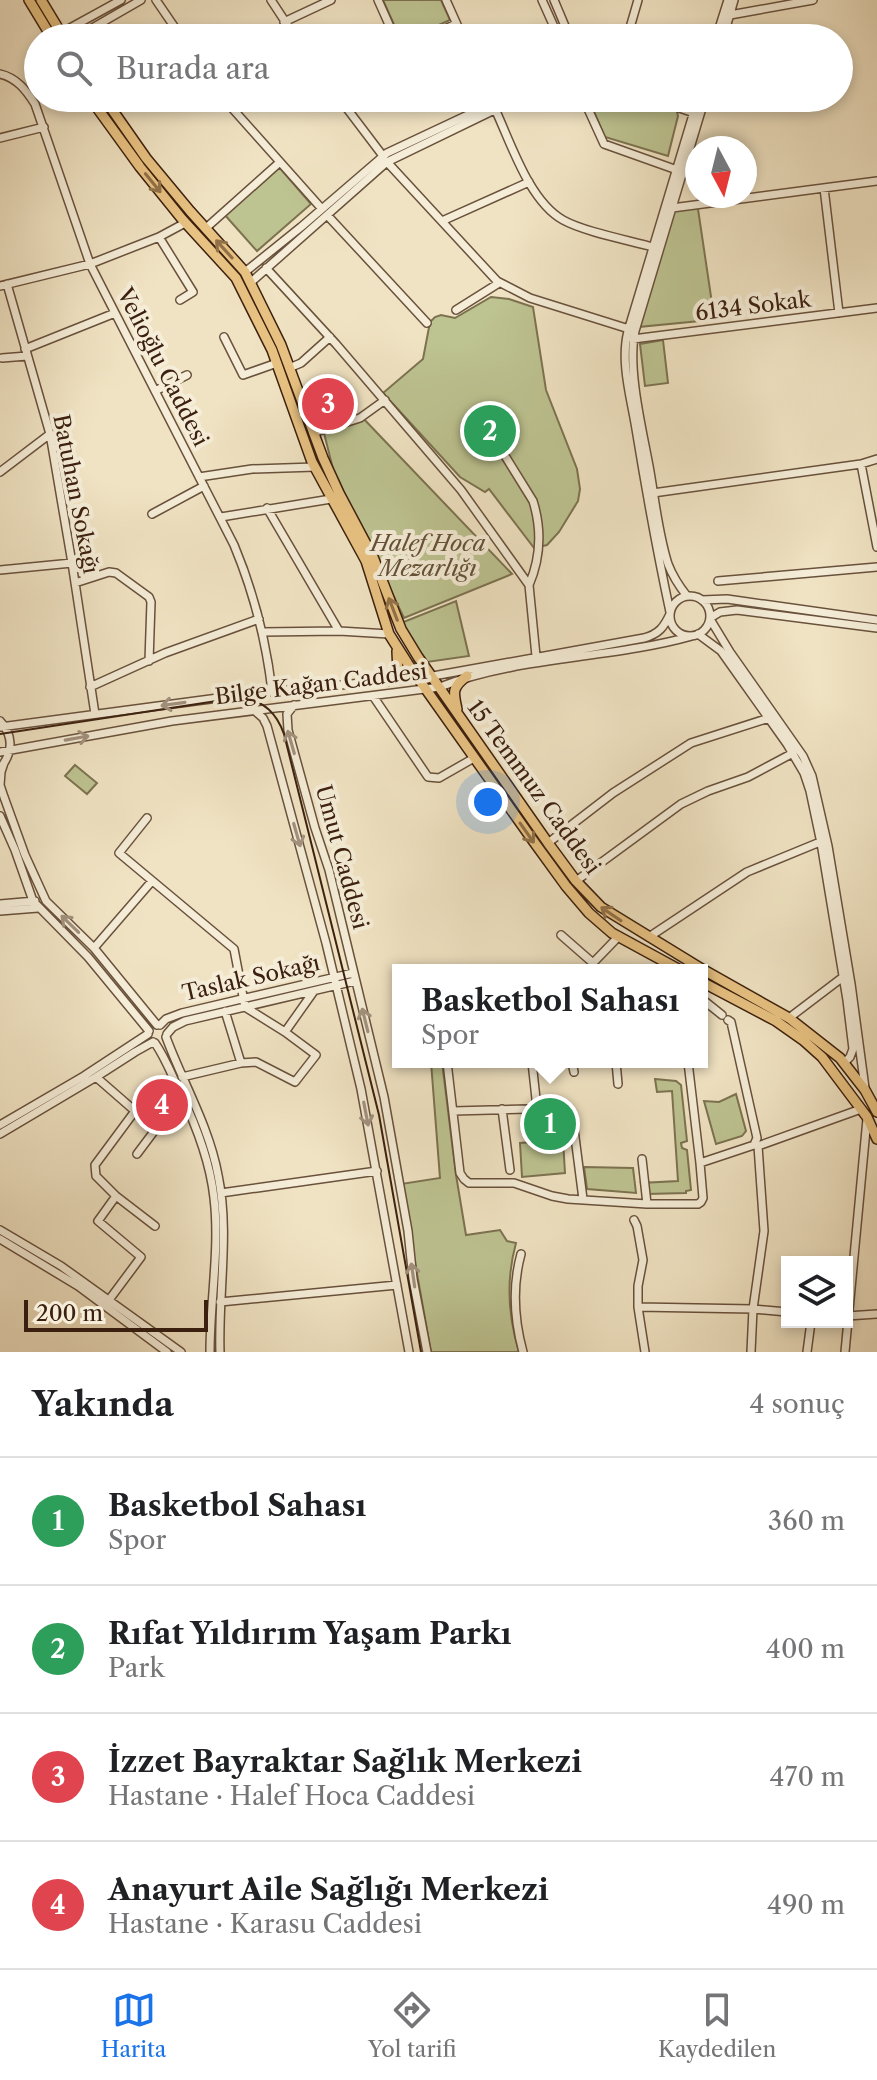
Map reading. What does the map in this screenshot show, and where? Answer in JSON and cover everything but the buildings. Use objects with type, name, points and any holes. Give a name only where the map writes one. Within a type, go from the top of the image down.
[{"type":"main road","points":[[29,0],[49,24]]},
{"type":"main road","points":[[41,0],[53,24]]},
{"type":"main road","name":"15 Temmuz Caddesi","points":[[100,112],[185,223],[236,278],[277,363],[315,467],[366,561],[396,647],[566,886],[589,913],[619,936],[669,964]]},
{"type":"main road","name":"15 Temmuz Caddesi","points":[[114,112],[146,158],[245,272],[281,345],[313,433],[339,493],[373,557],[401,629],[457,712],[576,881],[601,907],[694,964]]},
{"type":"main road","points":[[391,681],[399,667],[396,647]]},
{"type":"main road","points":[[457,712],[455,688],[467,676]]},
{"type":"main road","name":"15 Temmuz Caddesi","points":[[708,972],[789,1018],[844,1063],[865,1090],[877,1139]]},
{"type":"main road","points":[[708,980],[713,975]]},
{"type":"main road","name":"15 Temmuz Caddesi","points":[[708,985],[776,1021],[803,1040],[822,1057],[854,1100],[869,1113]]},
{"type":"main road","points":[[837,1077],[844,1063]]},
{"type":"main road","points":[[854,1100],[861,1097],[865,1090]]},
{"type":"street","points":[[80,24],[121,0]]},
{"type":"street","points":[[99,24],[141,0]]},
{"type":"street","points":[[156,0],[172,24]]},
{"type":"street","points":[[271,0],[284,22],[331,0]]},
{"type":"street","points":[[378,0],[389,24]]},
{"type":"street","points":[[446,0],[456,24]]},
{"type":"street","points":[[542,0],[553,24]]},
{"type":"street","points":[[554,0],[564,24]]},
{"type":"street","points":[[631,24],[638,0]]},
{"type":"street","points":[[720,24],[728,0]]},
{"type":"street","points":[[727,24],[734,0]]},
{"type":"street","points":[[730,15],[813,0]]},
{"type":"street","name":"Velioğlu Caddesi","points":[[0,74],[11,77],[24,90]]},
{"type":"street","name":"Velioğlu Caddesi","points":[[38,112],[90,264],[221,517],[241,563],[263,632],[272,691]]},
{"type":"street","points":[[235,112],[427,323]]},
{"type":"street","points":[[350,112],[385,159],[499,283],[530,298],[629,329]]},
{"type":"street","points":[[250,283],[385,159],[476,112]]},
{"type":"street","points":[[496,112],[529,182],[544,204],[562,219],[576,225],[653,247]]},
{"type":"street","points":[[589,112],[604,144],[677,170]]},
{"type":"street","points":[[697,112],[629,329],[625,350],[627,373],[671,624],[678,632],[695,635],[721,651],[793,753],[807,781],[820,842],[853,1049],[844,1063]]},
{"type":"street","points":[[697,112],[633,339],[632,363],[653,493],[669,566],[676,583],[687,596],[702,600],[727,599],[877,620]]},
{"type":"street","points":[[0,138],[44,127]]},
{"type":"street","points":[[206,228],[280,162]]},
{"type":"street","points":[[672,208],[877,181]]},
{"type":"street","points":[[442,221],[529,182]]},
{"type":"street","points":[[824,188],[839,313]]},
{"type":"street","points":[[245,272],[325,212]]},
{"type":"street","points":[[3,285],[90,264],[159,237],[185,223]]},
{"type":"street","points":[[159,237],[193,292],[180,300]]},
{"type":"street","points":[[266,268],[330,337],[461,490],[529,585]]},
{"type":"street","points":[[456,310],[499,283]]},
{"type":"street","name":"Batuhan Sokağı","points":[[3,285],[50,434],[95,714]]},
{"type":"street","name":"6134 Sokak","points":[[633,339],[877,308]]},
{"type":"street","points":[[2,358],[26,353],[115,313]]},
{"type":"street","points":[[224,337],[243,375],[277,363]]},
{"type":"street","points":[[289,368],[301,363],[330,337]]},
{"type":"street","points":[[155,391],[187,375]]},
{"type":"street","points":[[313,433],[360,418],[385,400]]},
{"type":"street","points":[[489,430],[536,509],[540,543],[536,568],[529,585],[536,656]]},
{"type":"street","points":[[0,472],[50,434]]},
{"type":"street","points":[[653,493],[861,464],[877,459]]},
{"type":"street","points":[[861,464],[877,547]]},
{"type":"street","points":[[199,477],[252,469],[315,467]]},
{"type":"street","points":[[152,514],[204,486]]},
{"type":"street","points":[[221,517],[331,499]]},
{"type":"street","points":[[267,508],[339,631]]},
{"type":"street","points":[[0,570],[72,563]]},
{"type":"street","points":[[718,581],[877,567]]},
{"type":"street","points":[[75,583],[109,572],[116,573],[149,597],[149,661]]},
{"type":"street","points":[[670,613],[674,604],[687,596]]},
{"type":"street","points":[[702,600],[730,652],[803,756],[812,776],[828,846],[865,1090]]},
{"type":"street","points":[[695,635],[720,612],[737,610],[877,628]]},
{"type":"street","name":"Bilge Kağan Caddesi","points":[[2,725],[272,691],[433,676],[650,636],[663,628],[670,613]]},
{"type":"street","points":[[90,687],[259,619]]},
{"type":"street","points":[[263,632],[389,634]]},
{"type":"street","name":"Bilge Kağan Caddesi","points":[[0,752],[172,721],[440,687],[467,676],[665,643],[695,635]]},
{"type":"street","points":[[373,696],[428,777],[442,777],[474,758]]},
{"type":"street","name":"Umut Caddesi","points":[[294,704],[287,714],[288,730],[329,870],[389,1122],[427,1352]]},
{"type":"street","name":"Umut Caddesi","points":[[254,710],[267,726],[336,981],[361,1089],[409,1352]]},
{"type":"street","points":[[548,843],[613,793],[691,743],[769,718]]},
{"type":"street","points":[[2,725],[9,734],[10,750],[2,766],[0,785],[21,846],[46,901],[94,948],[165,1029],[212,1148],[221,1193],[224,1242],[220,1352]]},
{"type":"street","points":[[576,881],[681,804],[748,777],[793,753]]},
{"type":"street","points":[[0,816],[35,905],[88,957],[148,1033],[162,1054],[207,1159],[216,1222],[210,1352]]},
{"type":"street","points":[[147,818],[119,853],[234,949],[244,1002],[316,1055],[295,1082],[261,1062],[251,1061],[182,1077]]},
{"type":"street","points":[[649,937],[747,872],[820,842]]},
{"type":"street","points":[[94,948],[152,881]]},
{"type":"street","points":[[0,911],[46,901]]},
{"type":"street","points":[[0,904],[35,905]]},
{"type":"street","points":[[561,935],[593,963],[619,936]]},
{"type":"street","name":"Taslak Sokağı","points":[[166,1036],[178,1024],[225,1011],[244,1002],[354,977]]},
{"type":"street","points":[[789,1018],[843,977]]},
{"type":"street","name":"Taslak Sokağı","points":[[159,1025],[173,1015],[315,990],[336,981]]},
{"type":"street","points":[[285,1032],[315,990]]},
{"type":"street","points":[[700,1163],[752,1146],[757,1138],[731,1022],[708,1004]]},
{"type":"street","points":[[225,1011],[241,1063]]},
{"type":"street","points":[[0,1125],[84,1076],[159,1025]]},
{"type":"street","points":[[0,1134],[135,1052],[163,1042],[166,1036]]},
{"type":"street","points":[[448,1068],[460,1173],[466,1181],[514,1183],[552,1196],[647,1204],[700,1203],[703,1198],[689,1068]]},
{"type":"street","points":[[533,1068],[537,1108]]},
{"type":"street","points":[[573,1068],[574,1072]]},
{"type":"street","points":[[617,1068],[618,1084]]},
{"type":"street","points":[[96,1077],[135,1111],[95,1165],[97,1180],[155,1226]]},
{"type":"street","points":[[137,1154],[164,1118],[184,1101]]},
{"type":"street","points":[[453,1111],[563,1107],[571,1111],[583,1199]]},
{"type":"street","points":[[502,1109],[510,1170]]},
{"type":"street","points":[[751,1352],[753,1309],[764,1231],[758,1146],[869,1113],[853,1268]]},
{"type":"street","points":[[642,1159],[647,1204]]},
{"type":"street","points":[[221,1193],[377,1171]]},
{"type":"street","points":[[109,1300],[141,1257],[98,1221],[116,1196]]},
{"type":"street","points":[[634,1220],[643,1260],[638,1307],[645,1352]]},
{"type":"street","points":[[0,1230],[43,1254],[181,1352]]},
{"type":"street","points":[[0,1239],[78,1286],[167,1352]]},
{"type":"street","points":[[521,1254],[515,1300],[523,1352]]},
{"type":"street","points":[[220,1302],[397,1285]]},
{"type":"street","points":[[638,1307],[781,1311]]},
{"type":"street","points":[[853,1316],[877,1314]]},
{"type":"street","points":[[807,1352],[810,1328]]},
{"type":"street","points":[[845,1352],[847,1328]]},
{"type":"green space","points":[[383,0],[441,0],[450,20],[441,24],[394,24]]},
{"type":"green space","points":[[594,112],[677,112],[668,156],[605,137]]},
{"type":"green space","points":[[279,167],[311,204],[257,251],[224,214]]},
{"type":"green space","points":[[674,209],[698,209],[713,310],[700,321],[638,327]]},
{"type":"green space","points":[[491,297],[533,307],[546,390],[577,469],[578,501],[547,545],[534,548],[489,489],[485,492],[460,477],[383,393],[423,359],[430,322],[435,317],[455,318]]},
{"type":"green space","points":[[663,340],[668,383],[645,386],[640,344]]},
{"type":"green space","name":"Halef Hoca Mezarlığı","points":[[360,415],[512,574],[404,618],[333,469],[322,425]]},
{"type":"green space","points":[[456,601],[469,656],[427,662],[401,623]]},
{"type":"green space","points":[[75,765],[97,783],[87,794],[65,776]]},
{"type":"green space","points":[[431,1068],[443,1068],[466,1235],[500,1230],[507,1241],[516,1243],[510,1298],[512,1325],[519,1352],[431,1352],[401,1184],[440,1178]]},
{"type":"green space","points":[[655,1079],[676,1081],[681,1085],[687,1141],[681,1143],[682,1148],[687,1150],[691,1190],[686,1193],[647,1194],[641,1183],[678,1181],[672,1091],[657,1092]]},
{"type":"green space","points":[[736,1094],[746,1131],[742,1136],[716,1144],[704,1101],[719,1102]]},
{"type":"green space","points":[[558,1108],[561,1137],[541,1139],[538,1110]]},
{"type":"green space","points":[[563,1140],[565,1173],[522,1177],[520,1143]]},
{"type":"green space","points":[[584,1167],[633,1168],[636,1193],[587,1189]]},
{"type":"tram line","points":[[0,734],[243,697],[258,702],[273,714],[284,734],[379,1115],[421,1352]]},
{"type":"place","name":"İzzet Bayraktar Sağlık Merkezi","points":[[328,404]]},
{"type":"place","name":"Rıfat Yıldırım Yaşam Parkı","points":[[490,431]]},
{"type":"place","name":"Anayurt Aile Sağlığı Merkezi","points":[[162,1105]]},
{"type":"place","name":"Basketbol Sahası","points":[[550,1124]]}]
